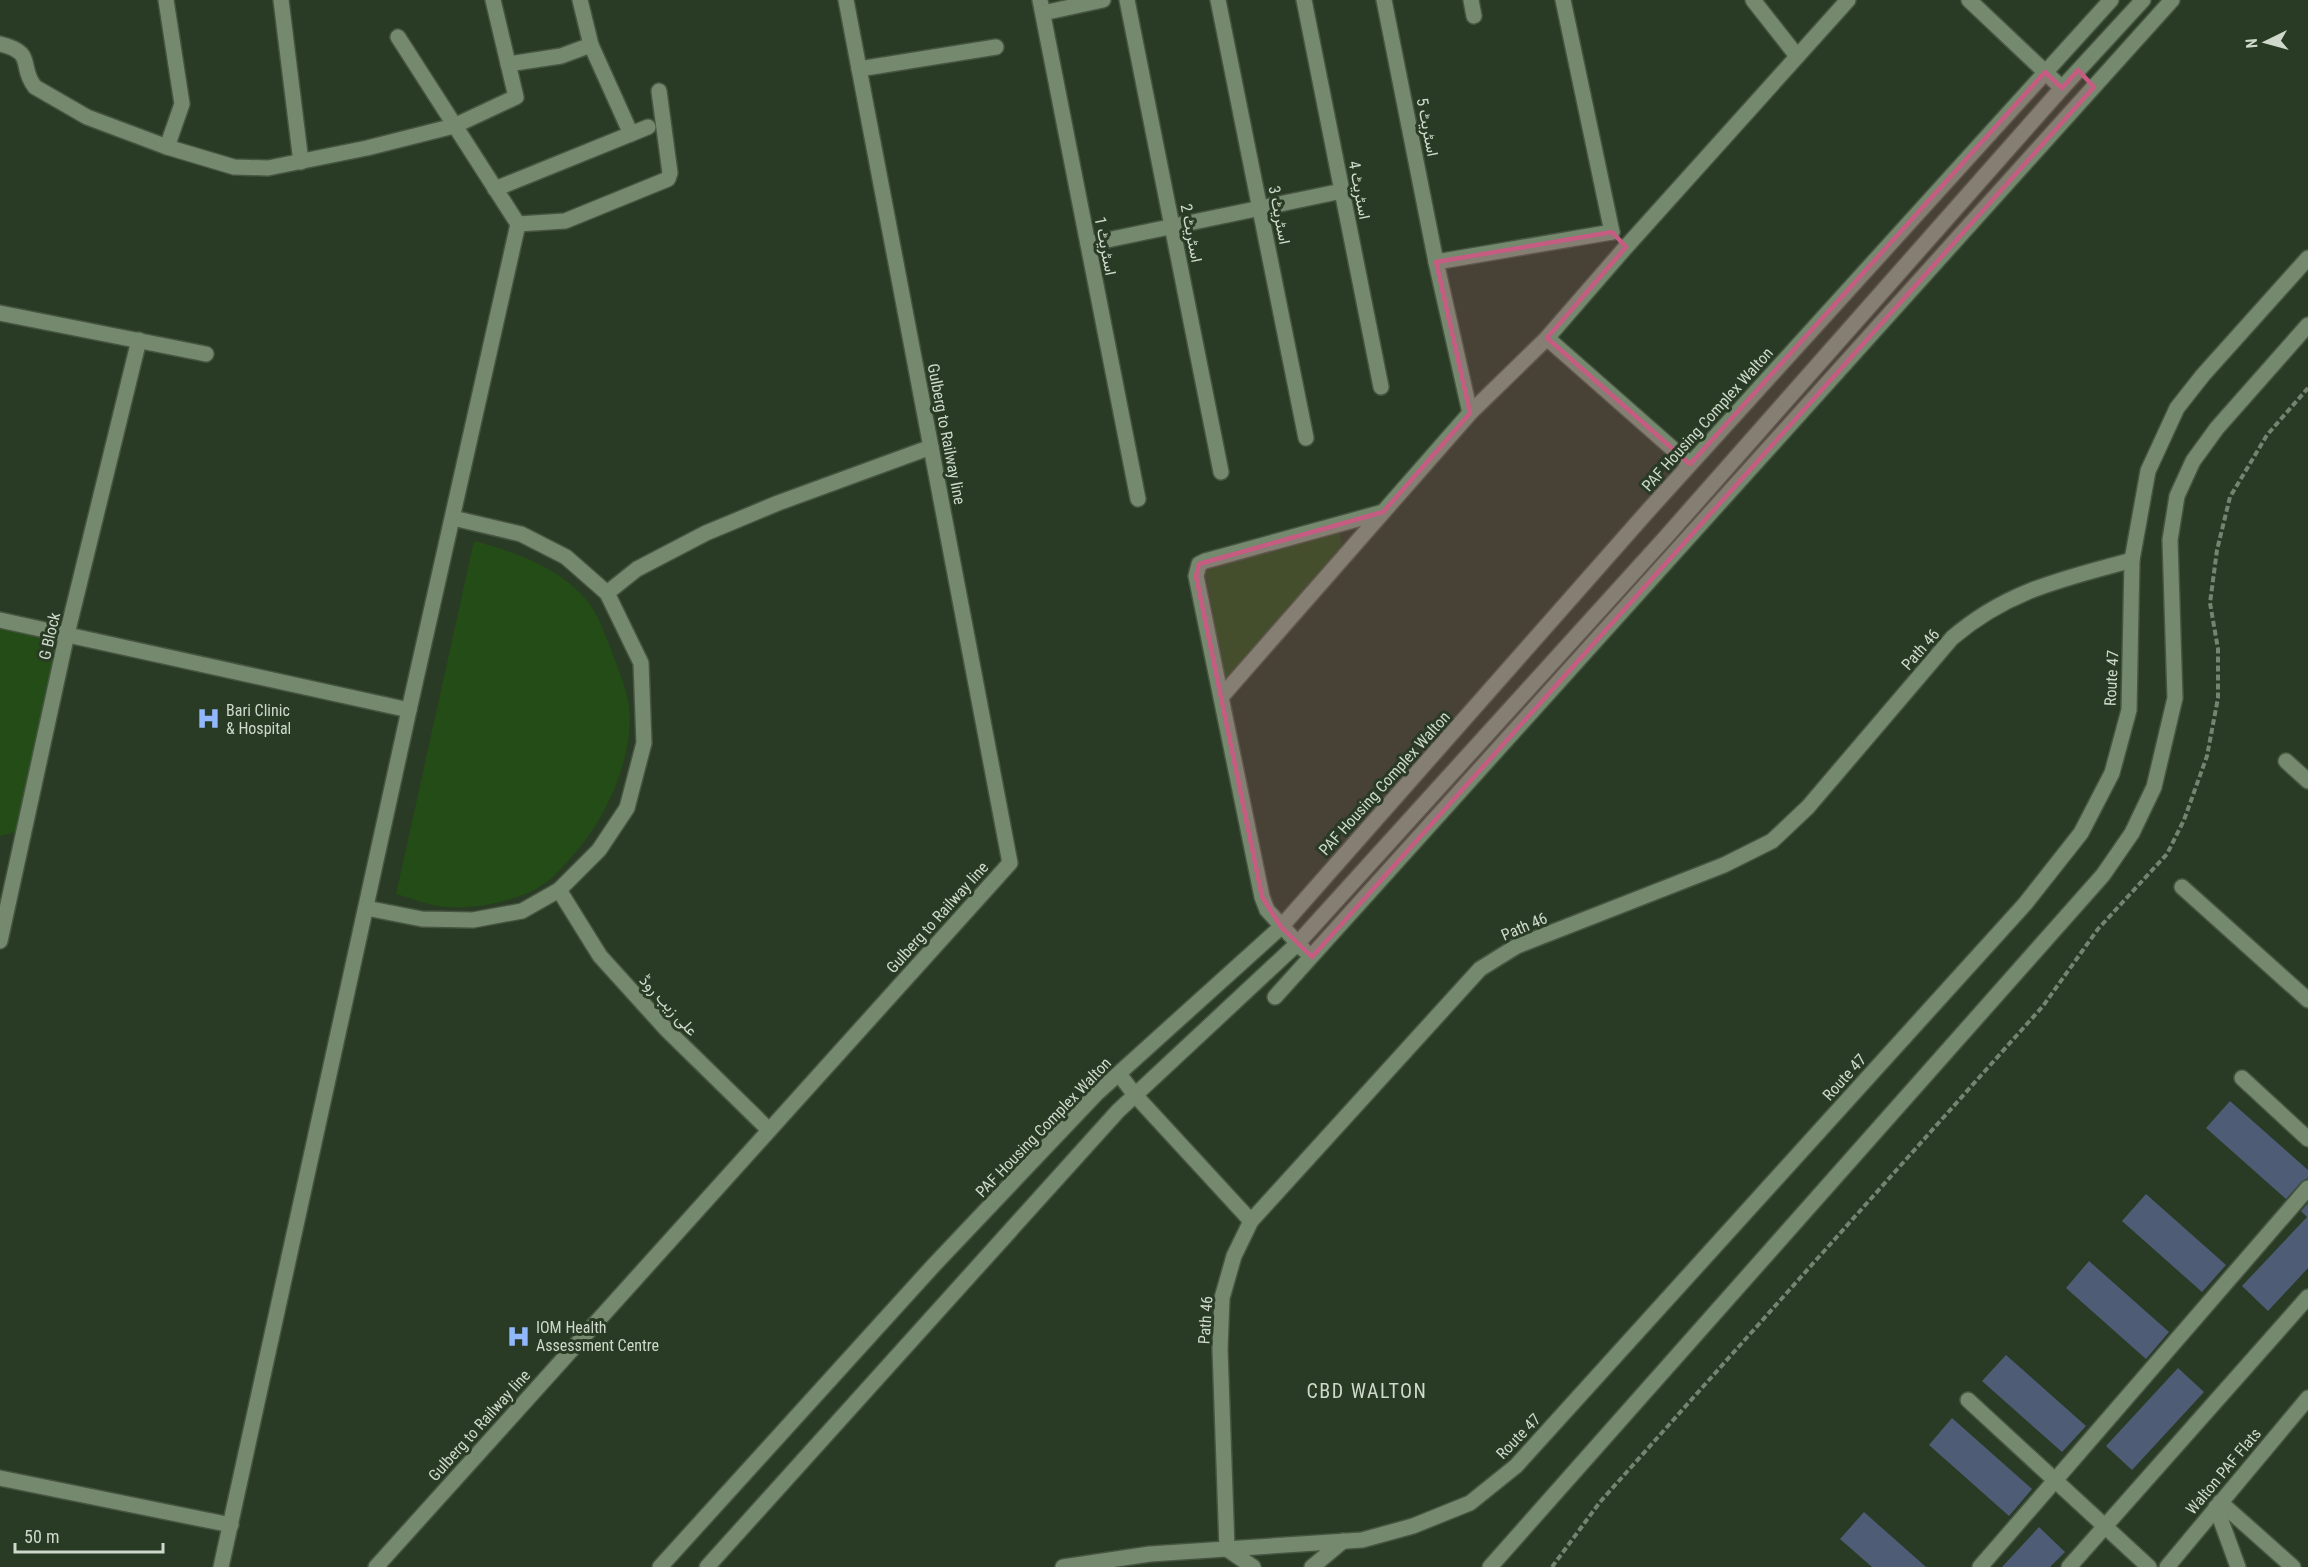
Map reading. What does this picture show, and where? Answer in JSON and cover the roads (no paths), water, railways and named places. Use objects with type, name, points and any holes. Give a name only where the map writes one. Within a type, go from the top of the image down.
[{"type":"street","points":[[166,0],[182,104],[167,147]]},
{"type":"street","points":[[281,0],[301,162]]},
{"type":"street","points":[[0,44],[22,53],[30,80],[35,87],[87,117],[167,147],[234,167],[268,168],[367,148],[454,126],[516,97],[493,0]]},
{"type":"street","points":[[580,0],[591,45],[631,134]]},
{"type":"street","name":"Gulberg to Railway line","points":[[376,1567],[1010,863],[846,0]]},
{"type":"street","points":[[1041,6],[1103,0]]},
{"type":"street","name":"اسٹریٹ 2","points":[[1127,0],[1221,472]]},
{"type":"street","name":"اسٹریٹ 3","points":[[1218,0],[1306,438]]},
{"type":"street","name":"اسٹریٹ 4","points":[[1304,0],[1381,387]]},
{"type":"street","name":"اسٹریٹ 5","points":[[1384,0],[1436,262],[1470,413]]},
{"type":"street","points":[[1471,0],[1474,16]]},
{"type":"street","points":[[1563,0],[1612,232],[1626,247]]},
{"type":"street","points":[[1753,0],[1797,56]]},
{"type":"street","points":[[1222,696],[1470,413],[1547,338],[1848,0]]},
{"type":"street","points":[[1969,0],[2062,88]]},
{"type":"street","name":"PAF Housing Complex Walton","points":[[660,1567],[934,1265],[1088,1103],[1281,927],[1690,464],[2111,0]]},
{"type":"street","points":[[707,1567],[1118,1111],[1297,944],[1673,529],[2078,69],[2143,0]]},
{"type":"street","points":[[1275,997],[2172,0]]},
{"type":"street","name":"اسٹریٹ 1","points":[[1041,6],[1137,499]]},
{"type":"street","points":[[221,1567],[409,710],[519,224],[398,38]]},
{"type":"street","points":[[508,64],[561,56],[591,45]]},
{"type":"street","points":[[860,69],[996,47]]},
{"type":"street","points":[[2078,69],[2094,87]]},
{"type":"street","points":[[519,224],[565,222],[668,179],[670,173],[659,92]]},
{"type":"street","points":[[495,189],[648,127]]},
{"type":"street","points":[[1088,244],[1342,191]]},
{"type":"street","points":[[1436,262],[1612,232]]},
{"type":"street","name":"Route 47","points":[[1064,1567],[1150,1554],[1362,1540],[1413,1526],[1470,1503],[1516,1466],[2025,904],[2081,833],[2112,773],[2128,710],[2132,560],[2148,471],[2177,408],[2203,375],[2308,258]]},
{"type":"street","points":[[0,313],[206,354]]},
{"type":"street","points":[[1490,1567],[2103,875],[2132,833],[2154,787],[2175,698],[2170,540],[2177,496],[2193,461],[2217,428],[2308,325]]},
{"type":"street","points":[[1547,338],[1690,464]]},
{"type":"street","name":"G Block","points":[[0,941],[67,634],[139,340]]},
{"type":"street","points":[[607,593],[637,568],[706,533],[778,503],[931,447]]},
{"type":"street","points":[[1311,957],[1267,910],[1262,897],[1196,576],[1199,564],[1383,512]]},
{"type":"street","points":[[366,908],[422,920],[472,920],[522,911],[559,890],[599,850],[627,808],[644,743],[641,663],[607,593],[566,556],[520,534],[453,518]]},
{"type":"street","name":"Path 46","points":[[1227,1549],[1220,1348],[1222,1298],[1234,1256],[1251,1221],[1480,969],[1517,946],[1724,865],[1772,841],[1808,807],[1952,639],[1975,618],[2009,599],[2052,582],[2132,560]]},
{"type":"street","points":[[0,620],[409,710]]},
{"type":"street","points":[[2286,761],[2308,781]]},
{"type":"street","points":[[2182,887],[2308,999]]},
{"type":"street","name":"علی زیب روڈ","points":[[559,890],[600,956],[667,1030],[769,1130]]},
{"type":"street","points":[[1119,1074],[1135,1095],[1251,1221]]},
{"type":"street","points":[[2242,1078],[2308,1139]]},
{"type":"street","points":[[1980,1567],[2308,1188]]},
{"type":"street","points":[[2069,1567],[2308,1297]]},
{"type":"street","name":"Walton PAF Flats","points":[[2168,1567],[2308,1398]]},
{"type":"street","points":[[1968,1400],[2150,1567]]},
{"type":"street","points":[[0,1478],[231,1525]]},
{"type":"street","points":[[2218,1505],[2238,1567]]},
{"type":"street","points":[[2218,1505],[2293,1567]]},
{"type":"street","points":[[1312,1567],[1343,1541]]},
{"type":"street","points":[[1227,1549],[1253,1567]]},
{"type":"place","name":"Bari Clinic & Hospital","points":[[208,719]]},
{"type":"place","name":"IOM Health Assessment Centre","points":[[518,1336]]},
{"type":"district","name":"CBD WALTON","points":[[1367,1391]]}]
